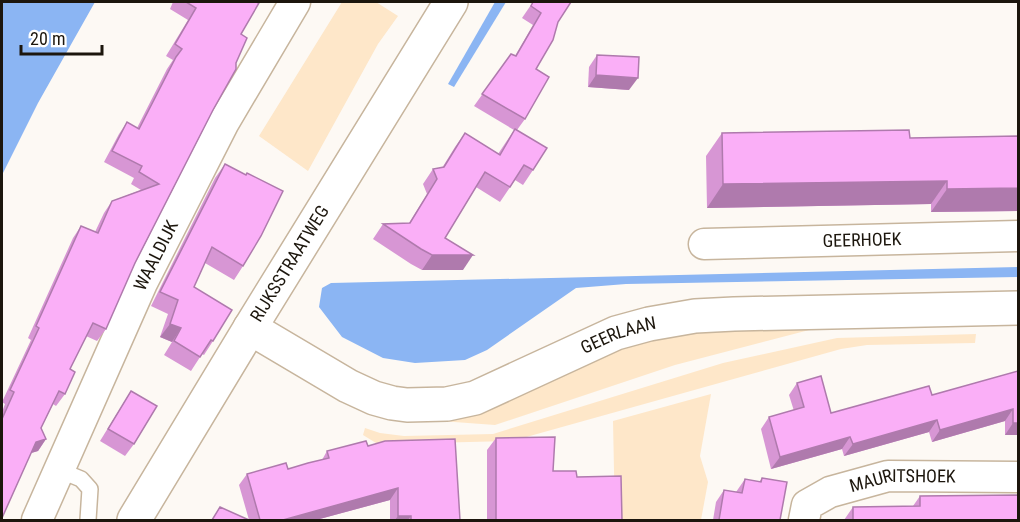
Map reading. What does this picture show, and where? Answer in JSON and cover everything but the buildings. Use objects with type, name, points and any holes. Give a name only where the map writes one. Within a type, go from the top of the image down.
[{"type":"street","name":"WAALDIJK","points":[[37,520],[152,263],[224,122],[295,2]]},
{"type":"street","name":"RIJKSSTRAATWEG","points":[[134,520],[446,3]]},
{"type":"street","name":"GEERHOEK","points":[[704,244],[1018,236]]},
{"type":"street","name":"GEERLAAN","points":[[250,328],[348,386],[374,398],[407,405],[447,404],[475,398],[616,333],[649,324],[695,316],[1018,308]]},
{"type":"street","name":"MAURITSHOEK","points":[[804,520],[807,505],[830,492],[888,476],[1018,477]]},
{"type":"lane","points":[[59,470],[81,480],[90,489],[88,520]]},
{"type":"shaded area","points":[[342,2],[376,2],[398,16],[378,44],[308,171],[259,136]]},
{"type":"shaded area","points":[[840,322],[675,365],[495,425],[427,420],[634,342],[731,325]]},
{"type":"shaded area","points":[[976,334],[975,343],[867,345],[841,349],[512,441],[388,444],[376,443],[363,435],[365,428],[380,433],[404,436],[493,434],[723,363],[837,338]]},
{"type":"shaded area","points":[[711,394],[700,456],[708,482],[701,520],[615,520],[613,421]]},
{"type":"water","points":[[2,2],[95,2],[38,103],[2,175]]},
{"type":"water","points":[[495,2],[506,2],[454,87],[448,84]]},
{"type":"water","points":[[1018,267],[1018,277],[626,284],[576,288],[487,350],[465,360],[415,363],[383,358],[342,337],[319,307],[322,288],[331,283]]}]
